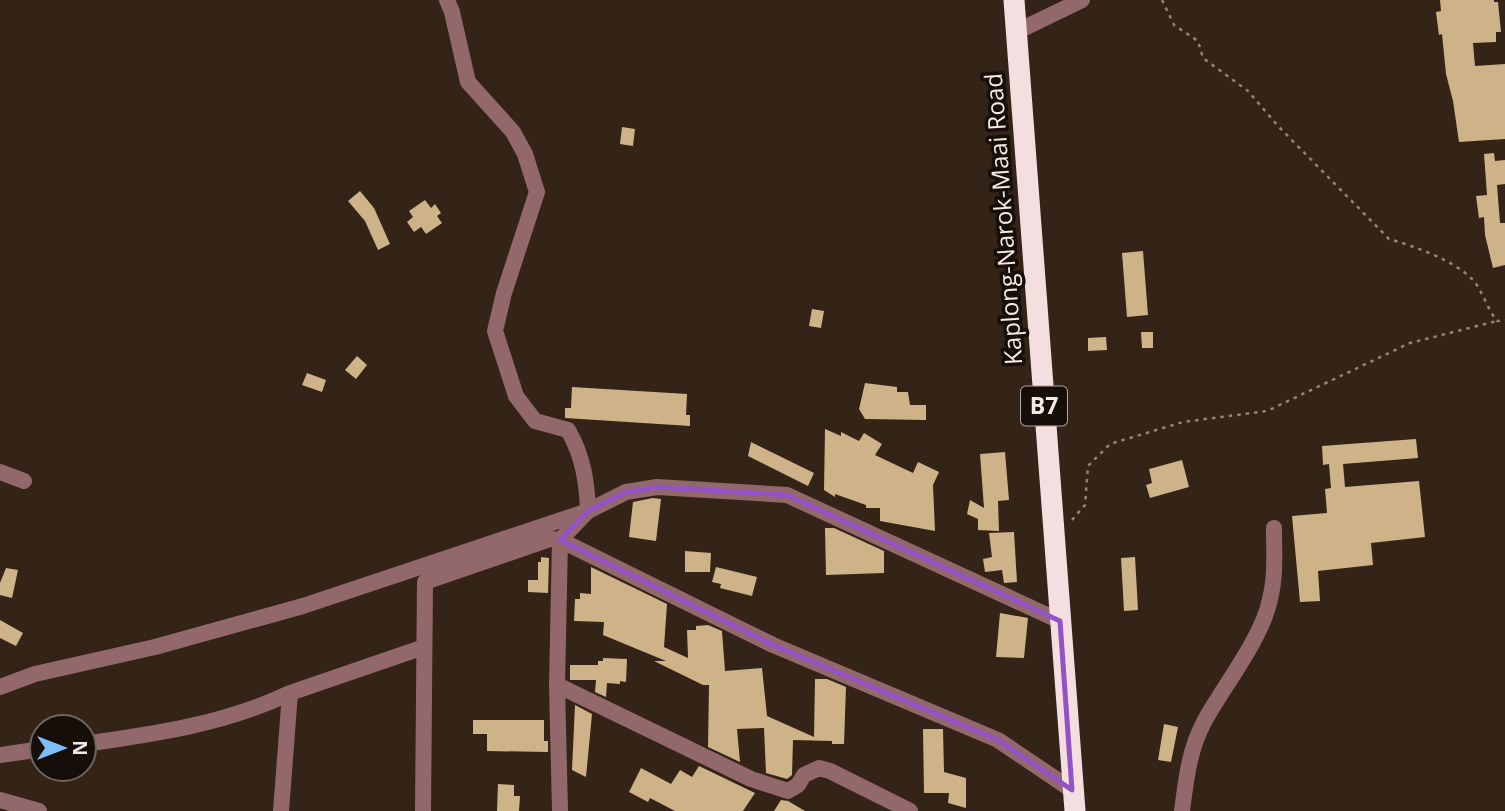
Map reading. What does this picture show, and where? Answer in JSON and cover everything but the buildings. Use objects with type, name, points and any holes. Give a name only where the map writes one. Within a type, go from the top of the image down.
[{"type":"highway","name":"Kaplong-Narok-Maai Road","points":[[1014,0],[1074,801]]},
{"type":"street","points":[[447,0],[468,82],[513,132],[525,154],[537,192],[504,293],[495,331],[516,396],[535,421],[568,430],[578,447],[587,484],[587,511],[560,540],[557,685],[560,811]]},
{"type":"street","points":[[1016,32],[1082,0]]},
{"type":"street","points":[[0,472],[24,481]]},
{"type":"street","points":[[0,687],[35,674],[155,646],[303,606],[587,511],[626,492],[657,487],[787,495],[1060,621]]},
{"type":"street","points":[[1182,811],[1186,772],[1194,744],[1203,723],[1254,638],[1270,601],[1275,569],[1274,528]]},
{"type":"street","points":[[423,811],[425,582],[550,539],[560,540],[773,645],[998,740],[1074,801]]},
{"type":"street","points":[[98,742],[170,731],[235,715],[424,647]]},
{"type":"street","points":[[557,685],[751,779],[788,791],[798,785],[804,775],[819,768],[910,811]]},
{"type":"street","points":[[281,811],[290,693]]},
{"type":"street","points":[[0,755],[28,751]]},
{"type":"street","points":[[0,800],[39,811]]},
{"type":"path","points":[[1162,0],[1174,25],[1198,41],[1202,58],[1248,91],[1278,126],[1389,239],[1413,246],[1473,279],[1497,321]]},
{"type":"path","points":[[1054,536],[1085,505],[1088,466],[1110,444],[1183,422],[1267,411],[1410,343],[1505,320]]},
{"type":"highlighted area","points":[[657,487],[787,495],[1060,621],[1072,790],[998,740],[773,645],[560,540],[588,511],[626,492]]}]
